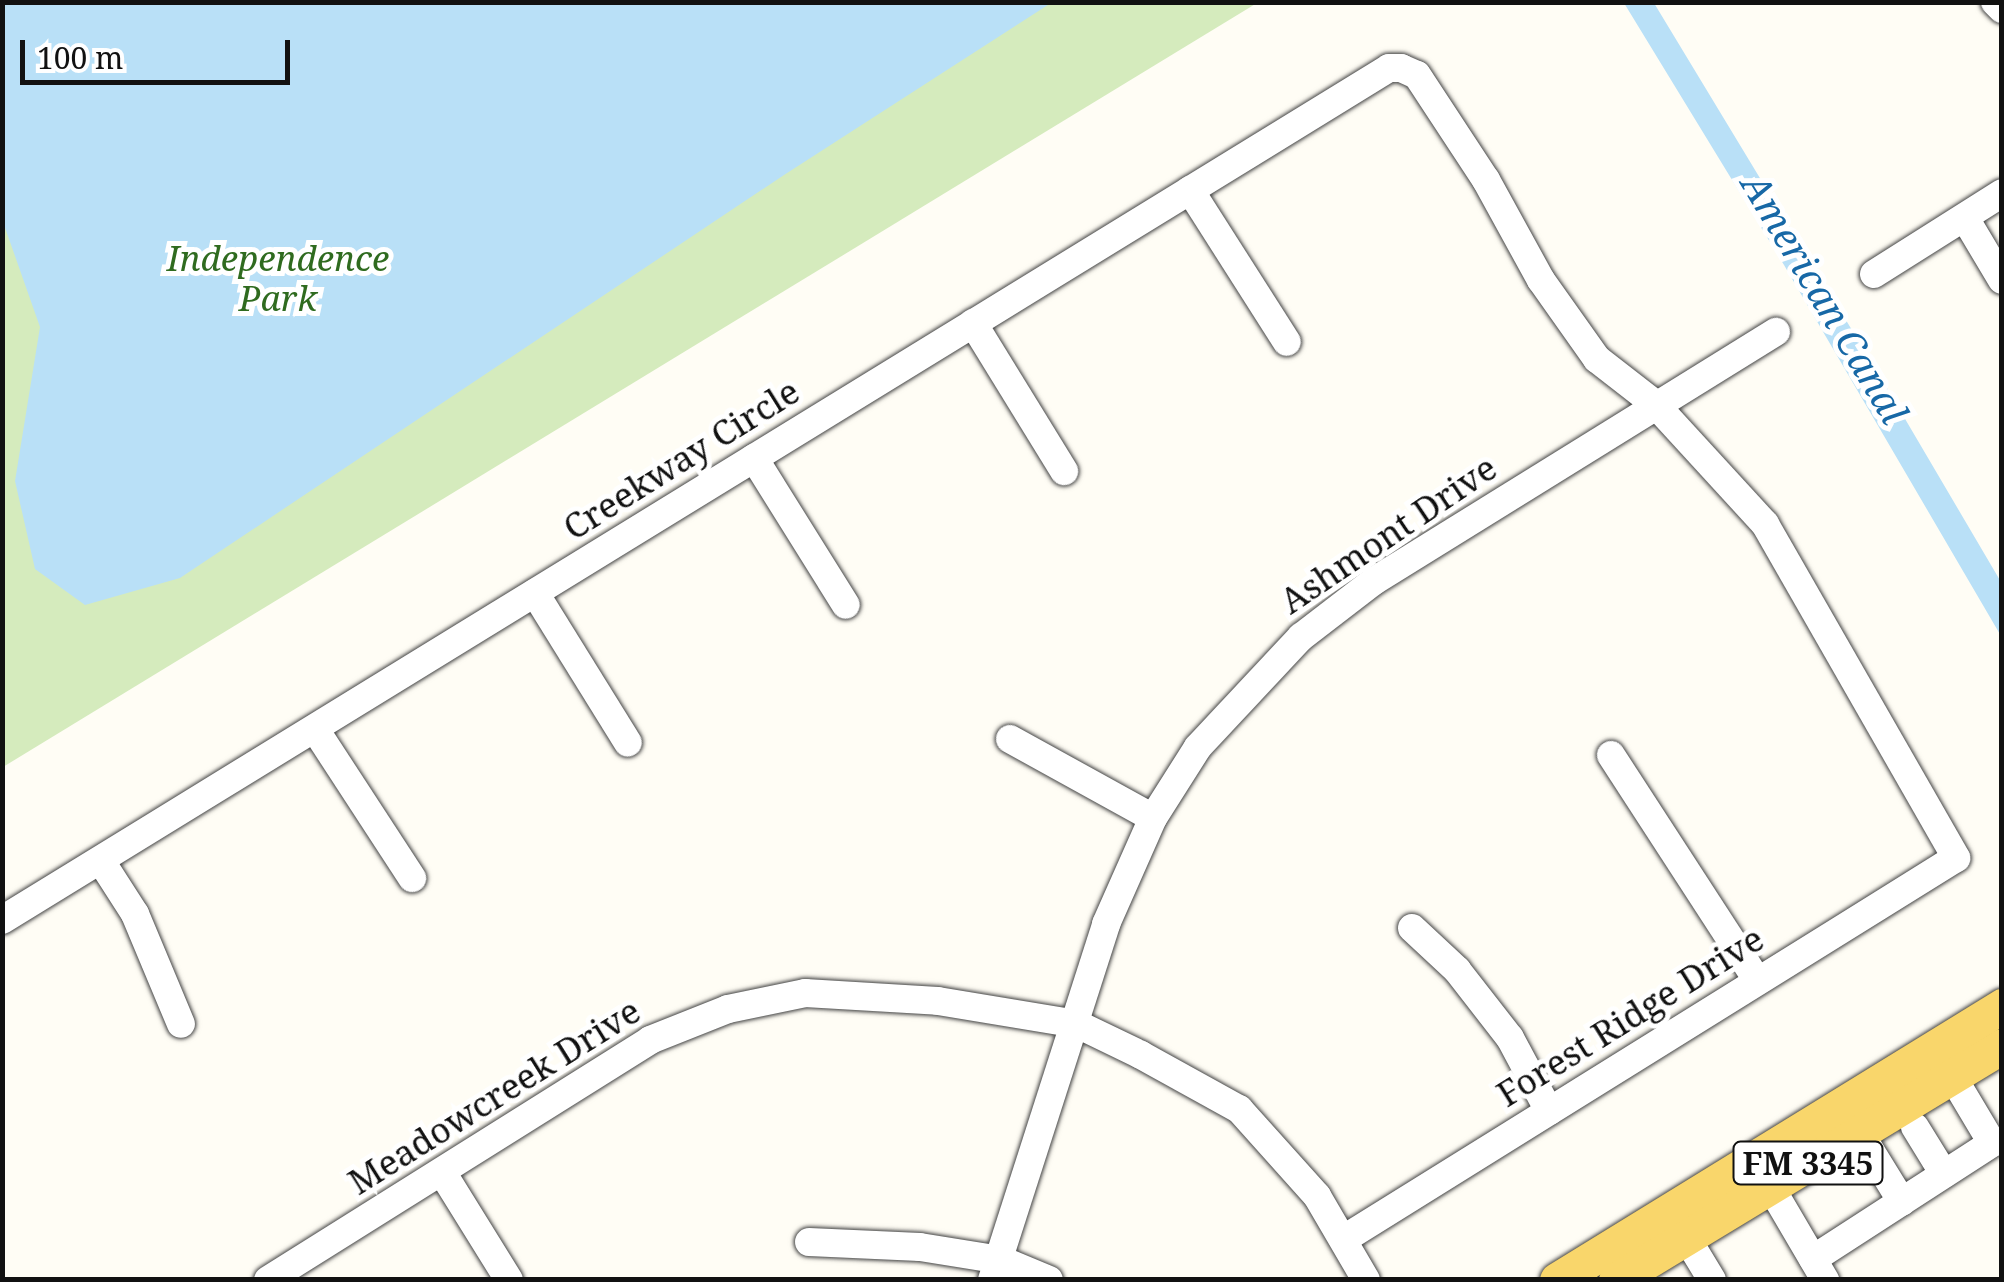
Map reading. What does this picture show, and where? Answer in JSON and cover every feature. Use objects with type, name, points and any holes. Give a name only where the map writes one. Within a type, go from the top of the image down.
[{"type":"main road","name":"FM 3345","points":[[1616,1280],[1686,1236],[1762,1173],[2002,1006]]},
{"type":"main road","name":"FM 3345","points":[[1557,1280],[1762,1173],[1859,1132],[2002,1046]]},
{"type":"street","points":[[1995,2],[2002,9]]},
{"type":"street","name":"Creekway Circle","points":[[2,920],[1389,68],[1401,68],[1416,75],[1486,180],[1542,280],[1597,359],[1655,404]]},
{"type":"street","points":[[1190,190],[1287,342]]},
{"type":"street","points":[[1874,274],[2002,193]]},
{"type":"street","points":[[1965,218],[2002,280]]},
{"type":"street","points":[[973,323],[1064,471]]},
{"type":"street","name":"Ashmont Drive","points":[[997,1270],[1106,924],[1153,818],[1198,747],[1301,637],[1374,581],[1776,332]]},
{"type":"street","name":"Forest Ridge Drive","points":[[1344,1239],[1956,858],[1765,524],[1655,404]]},
{"type":"street","points":[[754,458],[846,605]]},
{"type":"street","points":[[535,593],[628,743]]},
{"type":"street","points":[[315,729],[412,878]]},
{"type":"street","points":[[1010,739],[1153,818]]},
{"type":"street","points":[[1611,756],[1756,980]]},
{"type":"street","points":[[100,861],[135,914],[181,1024]]},
{"type":"street","points":[[1412,928],[1457,970],[1510,1038],[1550,1110]]},
{"type":"street","name":"Meadowcreek Drive","points":[[268,1280],[650,1040],[728,1009],[805,993],[938,1000],[1077,1024],[1240,1110],[1317,1196],[1366,1280]]},
{"type":"street","points":[[1762,1173],[1819,1269],[1902,1202],[1992,1143],[1952,1076]]},
{"type":"street","points":[[1916,1127],[1944,1174]]},
{"type":"street","points":[[1859,1132],[1902,1202]]},
{"type":"street","points":[[442,1172],[510,1280]]},
{"type":"street","points":[[1686,1236],[1712,1280]]},
{"type":"street","points":[[808,1242],[856,1241],[1050,1280]]},
{"type":"green space","name":"Independence Park","points":[[3,3],[1257,3],[3,767]]},
{"type":"water","name":"Independence Park","points":[[3,2],[1051,3],[784,175],[180,578],[85,605],[35,569],[15,481],[40,327],[3,222]]},
{"type":"water","name":"American Canal","points":[[1624,3],[1654,3],[1881,378],[2001,582],[2001,636],[1784,265]]}]
